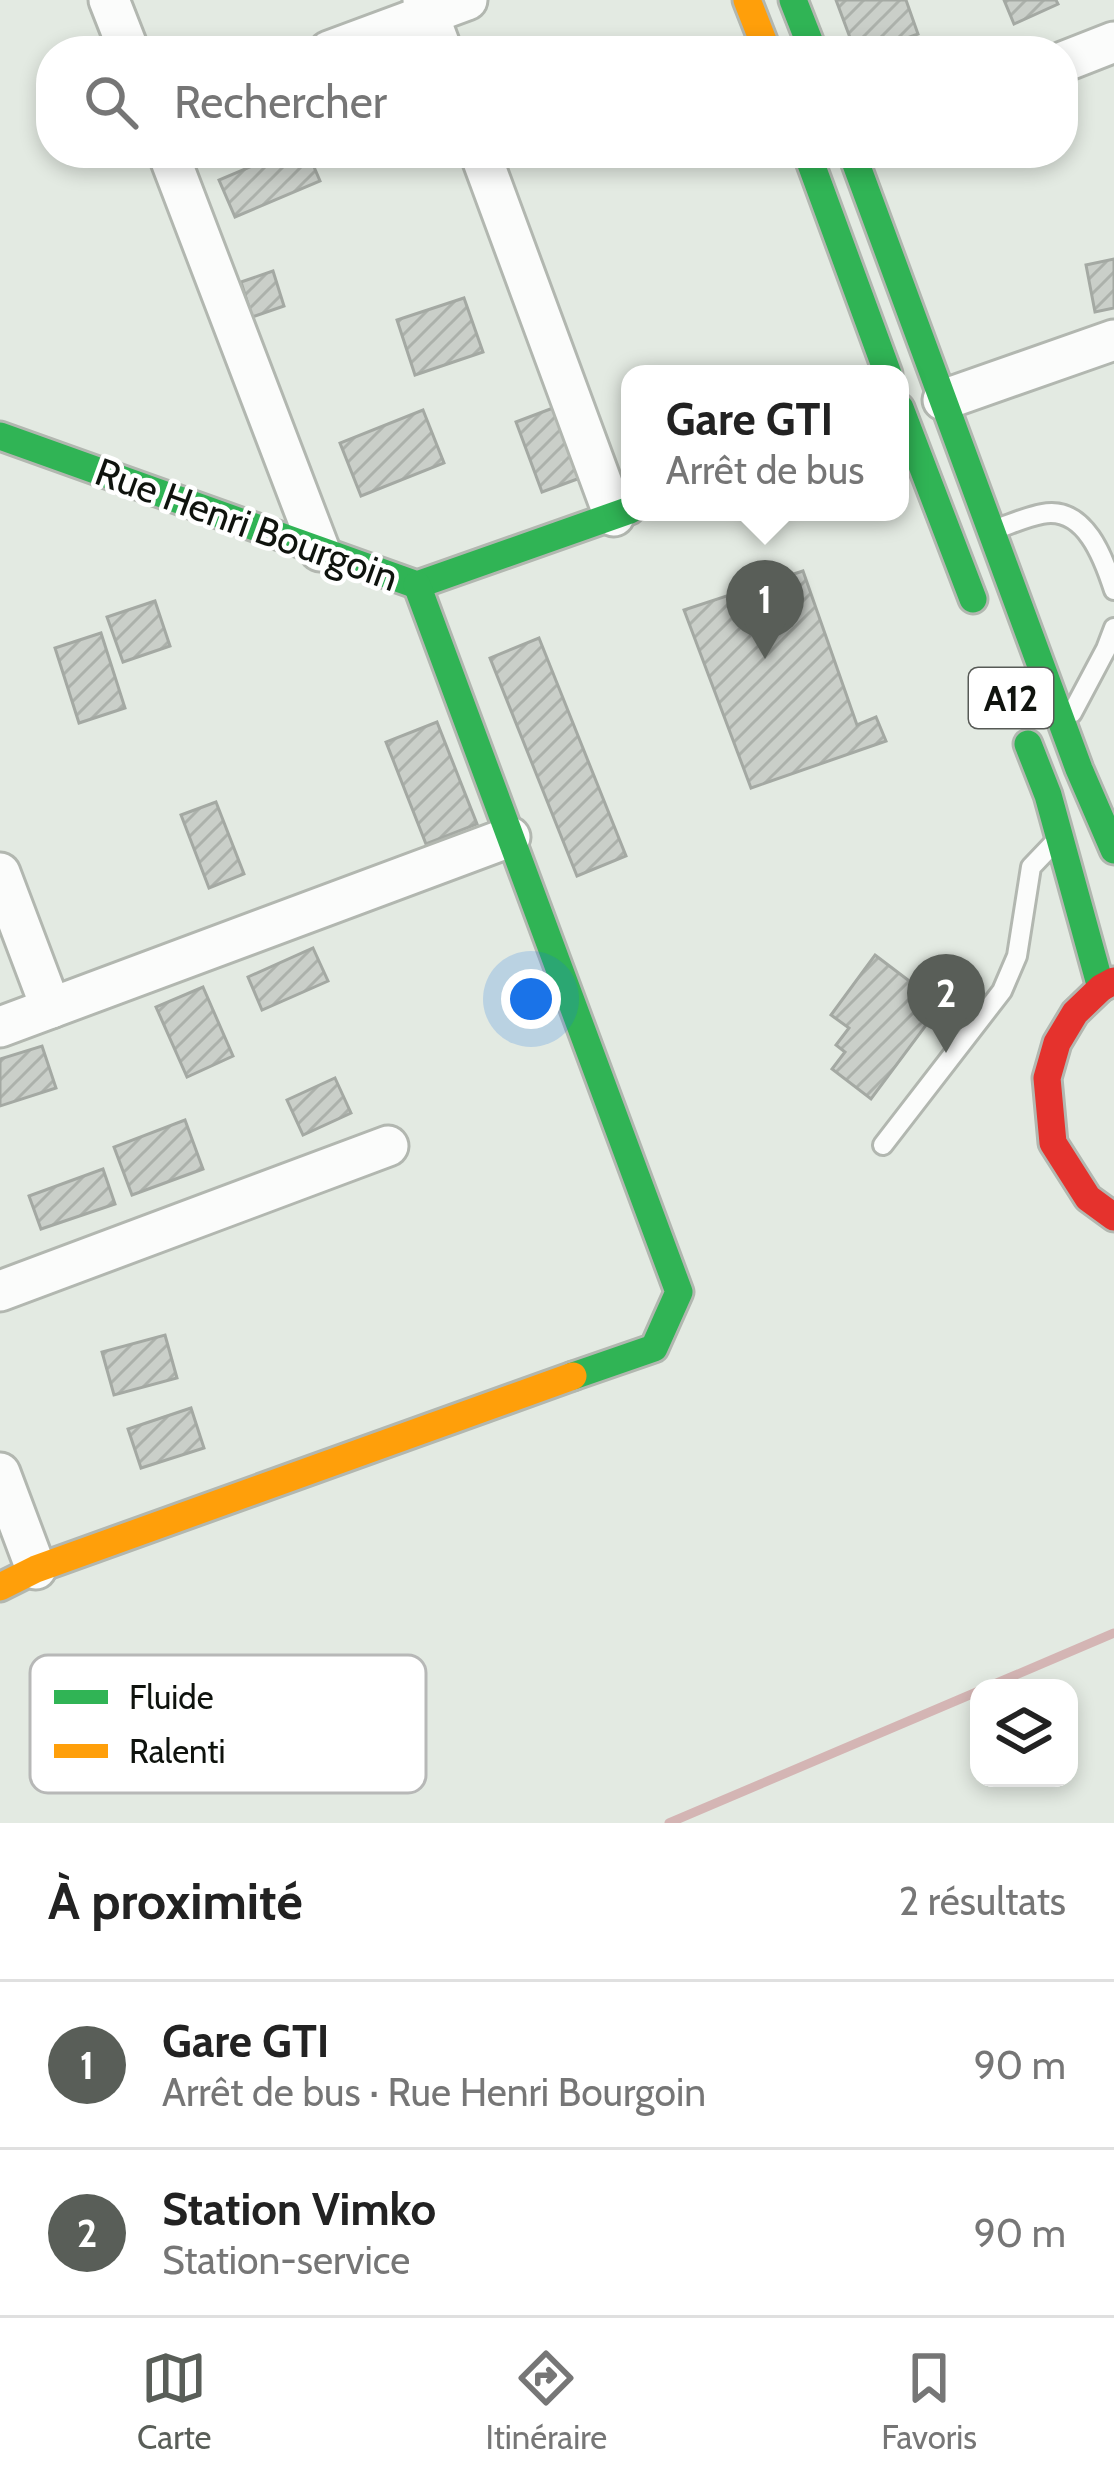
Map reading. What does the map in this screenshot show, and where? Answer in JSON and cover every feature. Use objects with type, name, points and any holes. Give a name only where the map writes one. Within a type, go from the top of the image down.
[{"type":"street","points":[[110,0],[123,36]]},
{"type":"street","points":[[382,36],[431,22],[467,0]]},
{"type":"street","points":[[747,0],[761,36]]},
{"type":"street","points":[[793,0],[807,36]]},
{"type":"street","points":[[1078,56],[1114,42]]},
{"type":"street","points":[[174,168],[320,550]]},
{"type":"street","points":[[486,168],[621,510]]},
{"type":"street","points":[[820,168],[885,365]]},
{"type":"street","name":"A12","points":[[858,168],[1114,850]]},
{"type":"street","points":[[909,410],[1114,340]]},
{"type":"street","name":"A12","points":[[909,433],[983,626]]},
{"type":"street","name":"Rue Henri Bourgoin","points":[[0,436],[417,585],[621,513]]},
{"type":"street","points":[[0,1587],[36,1569],[331,1461],[654,1348],[679,1292],[417,585]]},
{"type":"street","name":"A12","points":[[1016,711],[1048,795],[1107,984]]},
{"type":"street","points":[[0,1027],[510,837]]},
{"type":"street","points":[[0,873],[51,1008]]},
{"type":"street","points":[[1107,984],[1075,1013],[1057,1043],[1047,1078],[1053,1144],[1088,1198],[1114,1217]]},
{"type":"street","points":[[0,1291],[388,1146]]},
{"type":"street","points":[[0,1473],[36,1569]]},
{"type":"lane","points":[[992,531],[1044,513],[1060,513],[1091,538],[1114,590]]},
{"type":"lane","points":[[1064,727],[1114,628]]},
{"type":"lane","points":[[883,1145],[1002,991],[1017,956],[1030,867],[1060,838]]},
{"type":"building","points":[[836,0],[906,0],[918,34],[913,36],[849,36]]},
{"type":"building","points":[[1004,0],[1056,0],[1058,4],[1014,24]]},
{"type":"building","points":[[247,168],[314,168],[320,181],[235,217],[219,180]]},
{"type":"building","points":[[1114,259],[1114,308],[1095,312],[1086,265]]},
{"type":"building","points":[[273,271],[284,306],[252,317],[241,282]]},
{"type":"building","points":[[464,298],[483,352],[415,375],[397,320]]},
{"type":"building","points":[[553,408],[580,478],[542,492],[516,422]]},
{"type":"building","points":[[423,410],[444,463],[361,496],[340,443]]},
{"type":"building","points":[[803,571],[857,725],[876,717],[886,741],[751,788],[684,610]]},
{"type":"building","points":[[155,601],[170,646],[123,662],[107,617]]},
{"type":"building","points":[[101,633],[125,708],[79,723],[55,648]]},
{"type":"building","points":[[539,638],[626,856],[577,876],[490,658]]},
{"type":"building","points":[[437,722],[477,824],[426,844],[386,742]]},
{"type":"building","points":[[216,802],[244,874],[209,888],[181,815]]},
{"type":"building","points":[[313,948],[328,981],[262,1010],[248,977]]},
{"type":"building","points":[[875,955],[941,1005],[871,1099],[832,1069],[845,1052],[836,1045],[849,1028],[831,1015]]},
{"type":"building","points":[[203,987],[233,1056],[187,1077],[156,1007]]},
{"type":"building","points":[[42,1046],[56,1088],[0,1106],[0,1059]]},
{"type":"building","points":[[335,1078],[351,1113],[303,1135],[287,1100]]},
{"type":"building","points":[[185,1120],[203,1169],[132,1195],[114,1147]]},
{"type":"building","points":[[103,1169],[115,1204],[41,1229],[29,1196]]},
{"type":"building","points":[[165,1335],[177,1378],[114,1395],[102,1352]]},
{"type":"building","points":[[191,1408],[204,1448],[141,1468],[128,1429]]},
{"type":"waterway","points":[[1006,1679],[1114,1633]]},
{"type":"waterway","points":[[669,1823],[970,1695]]},
{"type":"traffic: fast","points":[[793,0],[807,36]]},
{"type":"traffic: fast","points":[[812,168],[885,365]]},
{"type":"traffic: fast","points":[[858,168],[1079,769],[1114,850]]},
{"type":"traffic: fast","points":[[909,432],[973,599]]},
{"type":"traffic: fast","points":[[0,436],[417,585],[621,513]]},
{"type":"traffic: fast","points":[[417,585],[679,1292],[654,1348],[573,1376]]},
{"type":"traffic: fast","points":[[1028,744],[1048,795],[1101,988]]},
{"type":"traffic: slow","points":[[747,0],[761,36]]},
{"type":"traffic: slow","points":[[0,1587],[36,1569],[573,1376]]},
{"type":"traffic: jam","points":[[1114,981],[1075,1013],[1057,1043],[1047,1078],[1053,1143],[1088,1198],[1114,1217]]},
{"type":"place","name":"Gare GTI","points":[[765,659]]},
{"type":"place","name":"Station Vimko","points":[[946,1053]]}]
